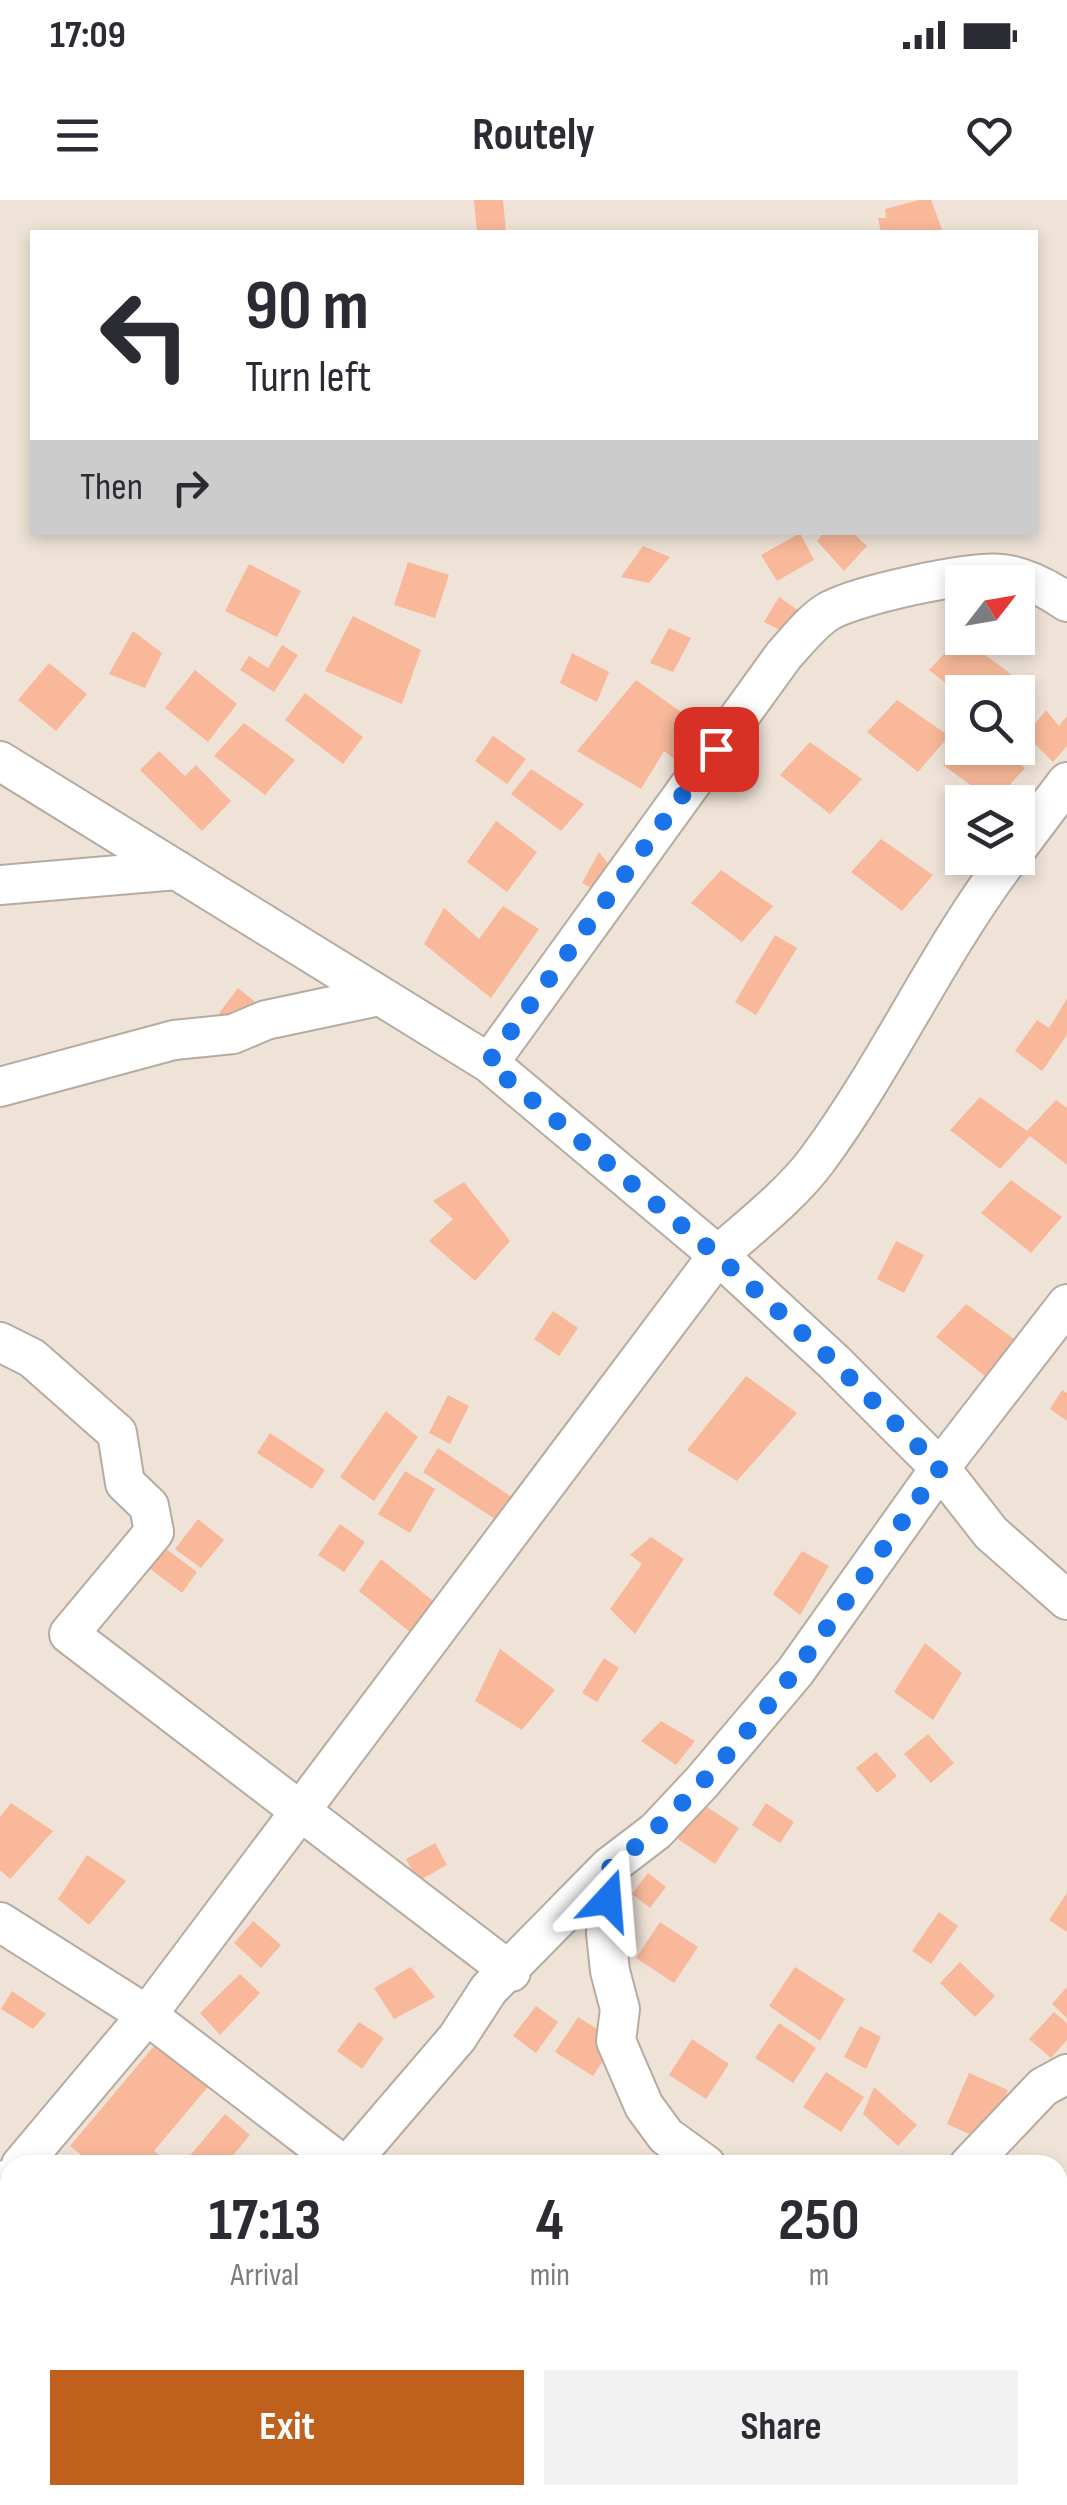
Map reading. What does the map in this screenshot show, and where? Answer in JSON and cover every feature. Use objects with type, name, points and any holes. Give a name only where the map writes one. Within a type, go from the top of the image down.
[{"type":"street","points":[[488,1063],[784,655],[826,612],[866,596],[932,582],[1002,574],[1046,588],[1067,602]]},
{"type":"street","points":[[0,762],[488,1063],[718,1256],[834,1362],[940,1468],[991,1533],[1067,1600]]},
{"type":"street","points":[[1035,824],[1067,782]]},
{"type":"street","points":[[0,884],[177,870]]},
{"type":"street","points":[[29,2155],[147,2014],[718,1256],[814,1164],[860,1098],[921,993],[998,875]]},
{"type":"street","points":[[0,1087],[174,1040],[233,1034],[266,1020],[379,996]]},
{"type":"street","points":[[355,2155],[457,2038],[488,1989],[610,1868],[656,1831],[795,1672],[940,1468],[1067,1304]]},
{"type":"street","points":[[0,1342],[32,1358],[117,1433],[125,1484],[149,1506],[154,1532],[69,1634],[510,1970]]},
{"type":"street","points":[[610,1868],[606,1933],[620,2009],[616,2041],[644,2106],[666,2136],[692,2155]]},
{"type":"street","points":[[0,1922],[147,2014],[333,2155]]},
{"type":"street","points":[[978,2155],[1042,2087],[1067,2074]]},
{"type":"building","points":[[474,200],[503,200],[506,230],[477,230]]},
{"type":"building","points":[[931,200],[942,230],[881,230],[878,218],[886,218],[885,209]]},
{"type":"building","points":[[801,535],[814,560],[777,581],[761,555]]},
{"type":"building","points":[[822,535],[855,535],[867,546],[844,571],[817,541]]},
{"type":"building","points":[[643,546],[670,557],[649,583],[621,577]]},
{"type":"building","points":[[408,562],[449,575],[435,618],[394,605]]},
{"type":"building","points":[[249,564],[301,591],[277,637],[225,611]]},
{"type":"building","points":[[779,597],[806,616],[799,640],[764,622]]},
{"type":"building","points":[[353,616],[421,650],[402,704],[325,671]]},
{"type":"building","points":[[669,628],[691,638],[673,672],[650,663]]},
{"type":"building","points":[[133,631],[162,653],[145,688],[109,674]]},
{"type":"building","points":[[282,645],[298,655],[274,692],[240,670],[249,656],[268,668]]},
{"type":"building","points":[[572,653],[609,672],[597,702],[560,683]]},
{"type":"building","points":[[945,653],[985,655],[1011,674],[945,675],[945,683],[929,670]]},
{"type":"building","points":[[49,663],[87,694],[56,731],[18,700]]},
{"type":"building","points":[[195,670],[237,704],[208,742],[165,708]]},
{"type":"building","points":[[636,680],[736,751],[712,787],[664,751],[641,789],[577,751]]},
{"type":"building","points":[[305,693],[363,737],[343,764],[285,720]]},
{"type":"building","points":[[897,700],[945,733],[945,741],[918,772],[867,732]]},
{"type":"building","points":[[1046,710],[1059,726],[1067,716],[1067,746],[1053,762],[1035,744],[1035,724]]},
{"type":"building","points":[[244,723],[295,760],[265,795],[214,756]]},
{"type":"building","points":[[493,736],[526,759],[507,784],[475,761]]},
{"type":"building","points":[[810,742],[862,779],[830,814],[780,775]]},
{"type":"building","points":[[159,751],[185,776],[196,765],[231,801],[202,831],[140,770]]},
{"type":"building","points":[[943,765],[1025,768],[1010,785],[971,785]]},
{"type":"building","points":[[531,769],[584,804],[561,831],[511,794]]},
{"type":"building","points":[[496,821],[537,852],[507,892],[467,862]]},
{"type":"building","points":[[881,839],[933,875],[902,911],[851,872]]},
{"type":"building","points":[[599,852],[613,870],[600,893],[582,883]]},
{"type":"building","points":[[721,870],[773,906],[742,942],[691,903]]},
{"type":"building","points":[[503,906],[539,929],[491,998],[424,944],[444,908],[479,939]]},
{"type":"building","points":[[775,935],[797,948],[756,1015],[735,1002]]},
{"type":"building","points":[[238,988],[258,1004],[240,1029],[219,1013]]},
{"type":"building","points":[[1067,999],[1067,1035],[1042,1071],[1015,1051],[1037,1020],[1049,1028]]},
{"type":"building","points":[[980,1097],[1027,1131],[1056,1100],[1067,1108],[1067,1165],[1030,1136],[1000,1169],[950,1130]]},
{"type":"building","points":[[1011,1180],[1062,1217],[1031,1253],[981,1213]]},
{"type":"building","points":[[464,1182],[510,1241],[475,1281],[429,1241],[453,1219],[433,1201]]},
{"type":"building","points":[[896,1241],[924,1255],[904,1293],[877,1279]]},
{"type":"building","points":[[966,1304],[1017,1341],[986,1377],[936,1337]]},
{"type":"building","points":[[553,1311],[578,1328],[559,1356],[534,1339]]},
{"type":"building","points":[[746,1376],[797,1413],[737,1481],[687,1450]]},
{"type":"building","points":[[1062,1390],[1067,1393],[1067,1421],[1050,1409]]},
{"type":"building","points":[[448,1395],[469,1406],[450,1444],[429,1433]]},
{"type":"building","points":[[386,1411],[418,1437],[374,1501],[340,1477]]},
{"type":"building","points":[[270,1433],[325,1470],[312,1489],[257,1453]]},
{"type":"building","points":[[438,1448],[512,1497],[498,1521],[423,1472]]},
{"type":"building","points":[[405,1471],[435,1489],[410,1533],[378,1514]]},
{"type":"building","points":[[198,1519],[224,1540],[201,1568],[175,1549]]},
{"type":"building","points":[[340,1524],[365,1542],[344,1572],[318,1555]]},
{"type":"building","points":[[651,1537],[684,1559],[635,1634],[610,1609],[642,1564],[630,1555]]},
{"type":"building","points":[[165,1548],[197,1572],[182,1593],[149,1568]]},
{"type":"building","points":[[802,1551],[829,1566],[800,1615],[773,1594]]},
{"type":"building","points":[[381,1559],[442,1608],[420,1640],[359,1591]]},
{"type":"building","points":[[925,1643],[962,1673],[933,1720],[894,1692]]},
{"type":"building","points":[[500,1649],[555,1690],[522,1730],[475,1701]]},
{"type":"building","points":[[604,1658],[619,1668],[597,1702],[582,1693]]},
{"type":"building","points":[[661,1721],[695,1741],[676,1765],[641,1741]]},
{"type":"building","points":[[928,1734],[954,1763],[931,1783],[904,1754]]},
{"type":"building","points":[[876,1752],[897,1776],[877,1793],[856,1768]]},
{"type":"building","points":[[11,1803],[53,1831],[10,1879],[0,1870],[0,1817]]},
{"type":"building","points":[[701,1803],[739,1828],[715,1864],[678,1839]]},
{"type":"building","points":[[766,1803],[794,1822],[780,1843],[752,1825]]},
{"type":"building","points":[[435,1843],[447,1865],[418,1881],[406,1859]]},
{"type":"building","points":[[87,1855],[126,1881],[89,1925],[58,1899]]},
{"type":"building","points":[[648,1873],[666,1887],[650,1908],[632,1894]]},
{"type":"building","points":[[1067,1893],[1067,1932],[1049,1920]]},
{"type":"building","points":[[939,1912],[958,1926],[931,1964],[912,1951]]},
{"type":"building","points":[[253,1921],[281,1945],[261,1968],[234,1943]]},
{"type":"building","points":[[660,1922],[698,1947],[674,1983],[636,1958]]},
{"type":"building","points":[[960,1962],[995,1996],[975,2017],[940,1983]]},
{"type":"building","points":[[411,1967],[435,1997],[394,2019],[374,1988]]},
{"type":"building","points":[[795,1967],[845,1999],[820,2041],[769,2006]]},
{"type":"building","points":[[240,1974],[260,1993],[220,2035],[200,2013]]},
{"type":"building","points":[[1067,1987],[1067,2018],[1052,2004]]},
{"type":"building","points":[[12,1991],[46,2014],[33,2029],[1,2009]]},
{"type":"building","points":[[536,2006],[558,2022],[536,2053],[513,2036]]},
{"type":"building","points":[[1054,2012],[1067,2023],[1067,2040],[1051,2058],[1029,2039]]},
{"type":"building","points":[[578,2017],[616,2041],[593,2076],[555,2052]]},
{"type":"building","points":[[359,2022],[384,2038],[362,2069],[337,2051]]},
{"type":"building","points":[[779,2023],[816,2048],[793,2083],[755,2058]]},
{"type":"building","points":[[860,2026],[881,2037],[866,2069],[844,2057]]},
{"type":"building","points":[[160,2039],[211,2083],[154,2151],[159,2155],[81,2155],[70,2146]]},
{"type":"building","points":[[692,2039],[729,2064],[706,2099],[669,2075]]},
{"type":"building","points":[[826,2072],[864,2097],[841,2132],[803,2107]]},
{"type":"building","points":[[969,2073],[1008,2090],[985,2141],[947,2124]]},
{"type":"building","points":[[874,2087],[917,2125],[898,2146],[863,2114]]},
{"type":"building","points":[[225,2114],[250,2135],[233,2155],[190,2155]]},
{"type":"route","points":[[608,1900],[610,1868],[656,1831],[795,1672],[940,1468],[834,1362],[718,1256],[488,1063],[716,749]]}]
